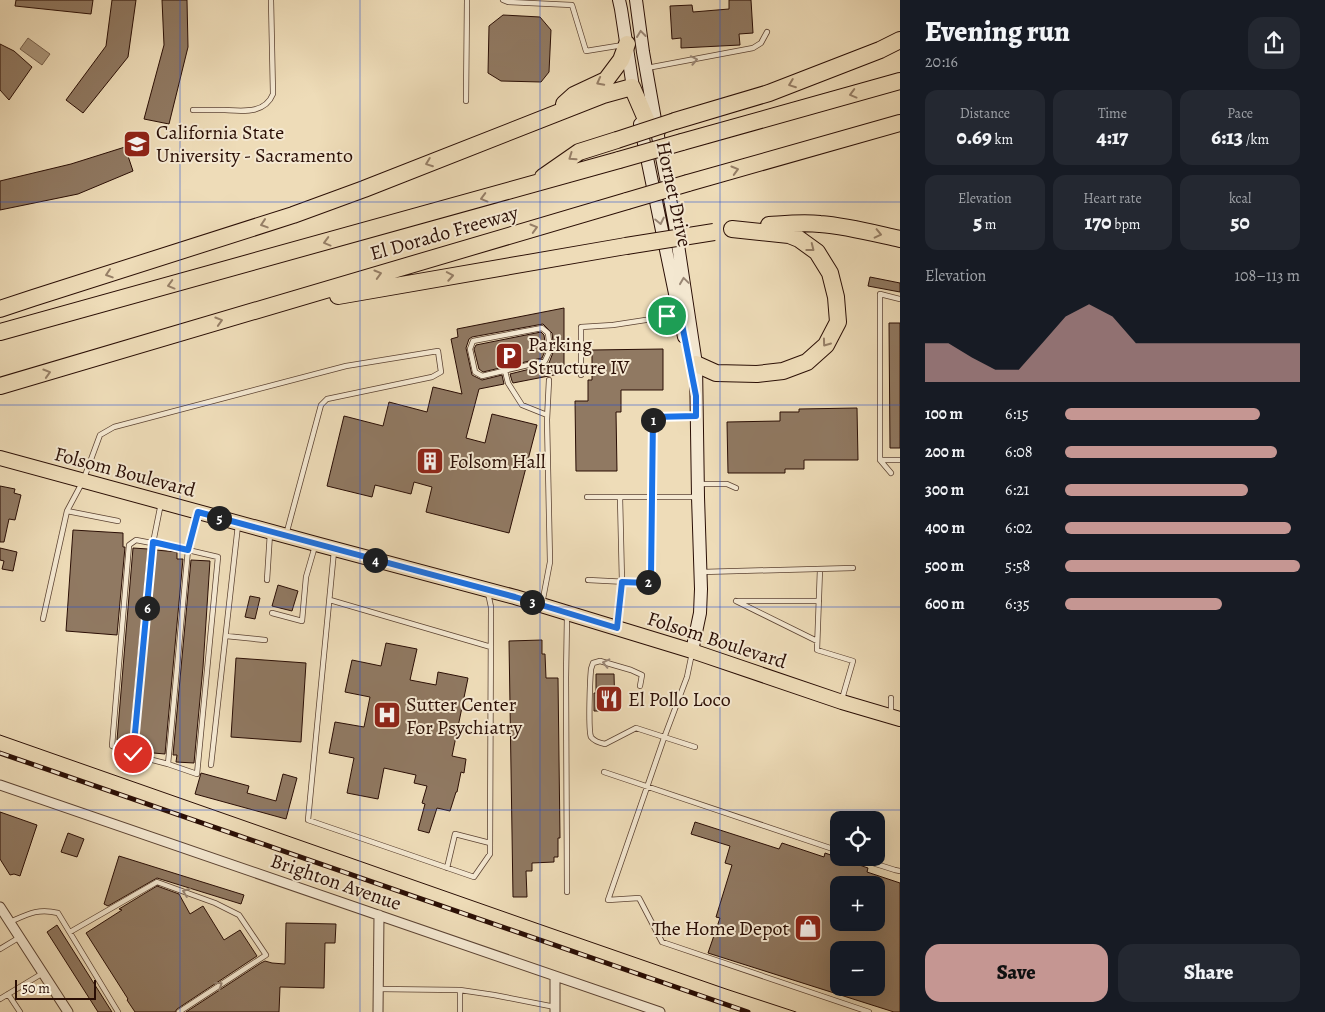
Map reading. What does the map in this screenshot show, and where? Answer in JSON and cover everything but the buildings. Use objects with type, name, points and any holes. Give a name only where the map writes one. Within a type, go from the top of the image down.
[{"type":"highway","points":[[531,186],[579,152],[769,93],[880,50],[900,40]]},
{"type":"highway","points":[[551,116],[574,95],[606,80],[621,60],[627,44]]},
{"type":"highway","name":"El Dorado Freeway","points":[[0,332],[531,186],[900,81]]},
{"type":"highway","points":[[0,310],[293,215],[603,95],[632,87],[648,124],[657,131]]},
{"type":"highway","name":"El Dorado Freeway","points":[[0,386],[688,183],[900,123]]},
{"type":"highway","points":[[264,308],[732,229],[818,223],[900,239]]},
{"type":"highway","points":[[696,364],[716,373],[757,374],[783,371],[807,362],[826,345],[838,322],[836,297],[830,273],[817,252],[799,239],[789,235],[732,229]]},
{"type":"main road","name":"Folsom Boulevard","points":[[0,458],[567,612],[895,718]]},
{"type":"street","name":"Hornet Drive","points":[[619,0],[632,87],[696,396]]},
{"type":"street","name":"Hornet Drive","points":[[636,0],[646,68],[675,225],[696,364],[697,484],[702,572],[700,613],[692,651]]},
{"type":"street","name":"Brighton Avenue","points":[[0,785],[660,1012]]},
{"type":"street","points":[[0,907],[68,1012]]},
{"type":"street","points":[[378,1012],[379,915]]},
{"type":"street","points":[[555,976],[555,1009]]},
{"type":"lane","points":[[193,110],[251,111],[264,106],[271,99],[273,94],[271,0]]},
{"type":"lane","points":[[466,0],[466,101]]},
{"type":"lane","points":[[503,0],[508,2],[572,5],[586,51],[627,44]]},
{"type":"lane","points":[[646,68],[754,48],[761,44],[767,32]]},
{"type":"lane","points":[[891,473],[880,460],[880,294],[900,299]]},
{"type":"lane","points":[[581,375],[581,327],[613,325],[680,314]]},
{"type":"lane","points":[[542,328],[548,333],[550,350],[545,362],[505,371],[482,376],[475,372],[470,349],[473,342],[542,328]]},
{"type":"lane","points":[[43,619],[66,511],[83,481],[100,435],[114,427],[346,366],[438,351],[441,372],[432,377],[327,400],[321,405],[285,536]]},
{"type":"lane","points":[[505,371],[508,383],[522,405],[547,416]]},
{"type":"lane","points":[[542,605],[550,562],[547,416],[549,380]]},
{"type":"lane","points":[[588,580],[647,583],[651,577],[653,417],[696,416]]},
{"type":"lane","points":[[880,460],[900,460]]},
{"type":"lane","points":[[697,484],[727,484],[736,488]]},
{"type":"lane","points":[[587,497],[698,497]]},
{"type":"lane","points":[[617,628],[622,582],[620,497]]},
{"type":"lane","points":[[133,754],[153,542],[162,502]]},
{"type":"lane","points":[[66,511],[118,521]]},
{"type":"lane","points":[[168,764],[188,550],[198,512]]},
{"type":"lane","points":[[211,765],[239,524]]},
{"type":"lane","points":[[268,580],[270,532]]},
{"type":"lane","points":[[136,540],[153,542],[218,557],[197,774],[112,746],[129,545],[136,540]]},
{"type":"lane","points":[[272,613],[302,621],[306,577],[316,544]]},
{"type":"lane","points":[[334,550],[308,820],[474,877],[490,854],[491,608],[487,590]]},
{"type":"lane","points":[[702,572],[853,568]]},
{"type":"lane","points":[[820,569],[817,650],[853,661],[842,702]]},
{"type":"lane","points":[[330,600],[491,647]]},
{"type":"lane","points":[[817,641],[736,601],[819,601]]},
{"type":"lane","points":[[567,612],[567,892]]},
{"type":"lane","points":[[226,636],[265,640]]},
{"type":"lane","points":[[692,651],[687,677],[608,900],[639,898],[662,942],[869,1012]]},
{"type":"lane","points":[[640,686],[642,675],[600,661],[593,664],[590,669],[590,736],[594,740],[605,744],[636,728],[694,747]]},
{"type":"lane","points":[[891,698],[895,718]]},
{"type":"lane","points":[[604,772],[830,848]]},
{"type":"lane","points":[[447,868],[455,834],[490,843]]},
{"type":"lane","points":[[882,866],[900,870]]},
{"type":"lane","points":[[70,932],[157,882],[215,903],[239,915],[266,955],[178,1012]]},
{"type":"lane","points":[[10,922],[33,912],[47,910],[58,913],[118,1012]]},
{"type":"lane","points":[[0,949],[20,937]]},
{"type":"lane","points":[[0,999],[43,973]]},
{"type":"lane","points":[[378,989],[460,990],[494,995],[555,1009]]},
{"type":"lane","points":[[460,990],[460,1012]]},
{"type":"lane","points":[[8,994],[20,1012]]},
{"type":"shaded area","points":[[28,38],[50,54],[42,65],[20,49]]},
{"type":"tram line","points":[[0,735],[796,1012]]},
{"type":"railway","points":[[0,753],[748,1012]]},
{"type":"place","name":"California State University - Sacramento","points":[[137,144]]},
{"type":"place","name":"Parking Structure IV","points":[[509,356]]},
{"type":"place","name":"Folsom Hall","points":[[430,461]]},
{"type":"place","name":"El Pollo Loco","points":[[609,699]]},
{"type":"place","name":"Sutter Center For Psychiatry","points":[[387,715]]},
{"type":"place","name":"The Home Depot","points":[[808,928]]},
{"type":"route","points":[[133,754],[153,542],[188,550],[198,512],[515,597],[617,628],[622,582],[647,583],[651,577],[653,417],[696,416],[696,396],[680,314],[667,316]]}]
